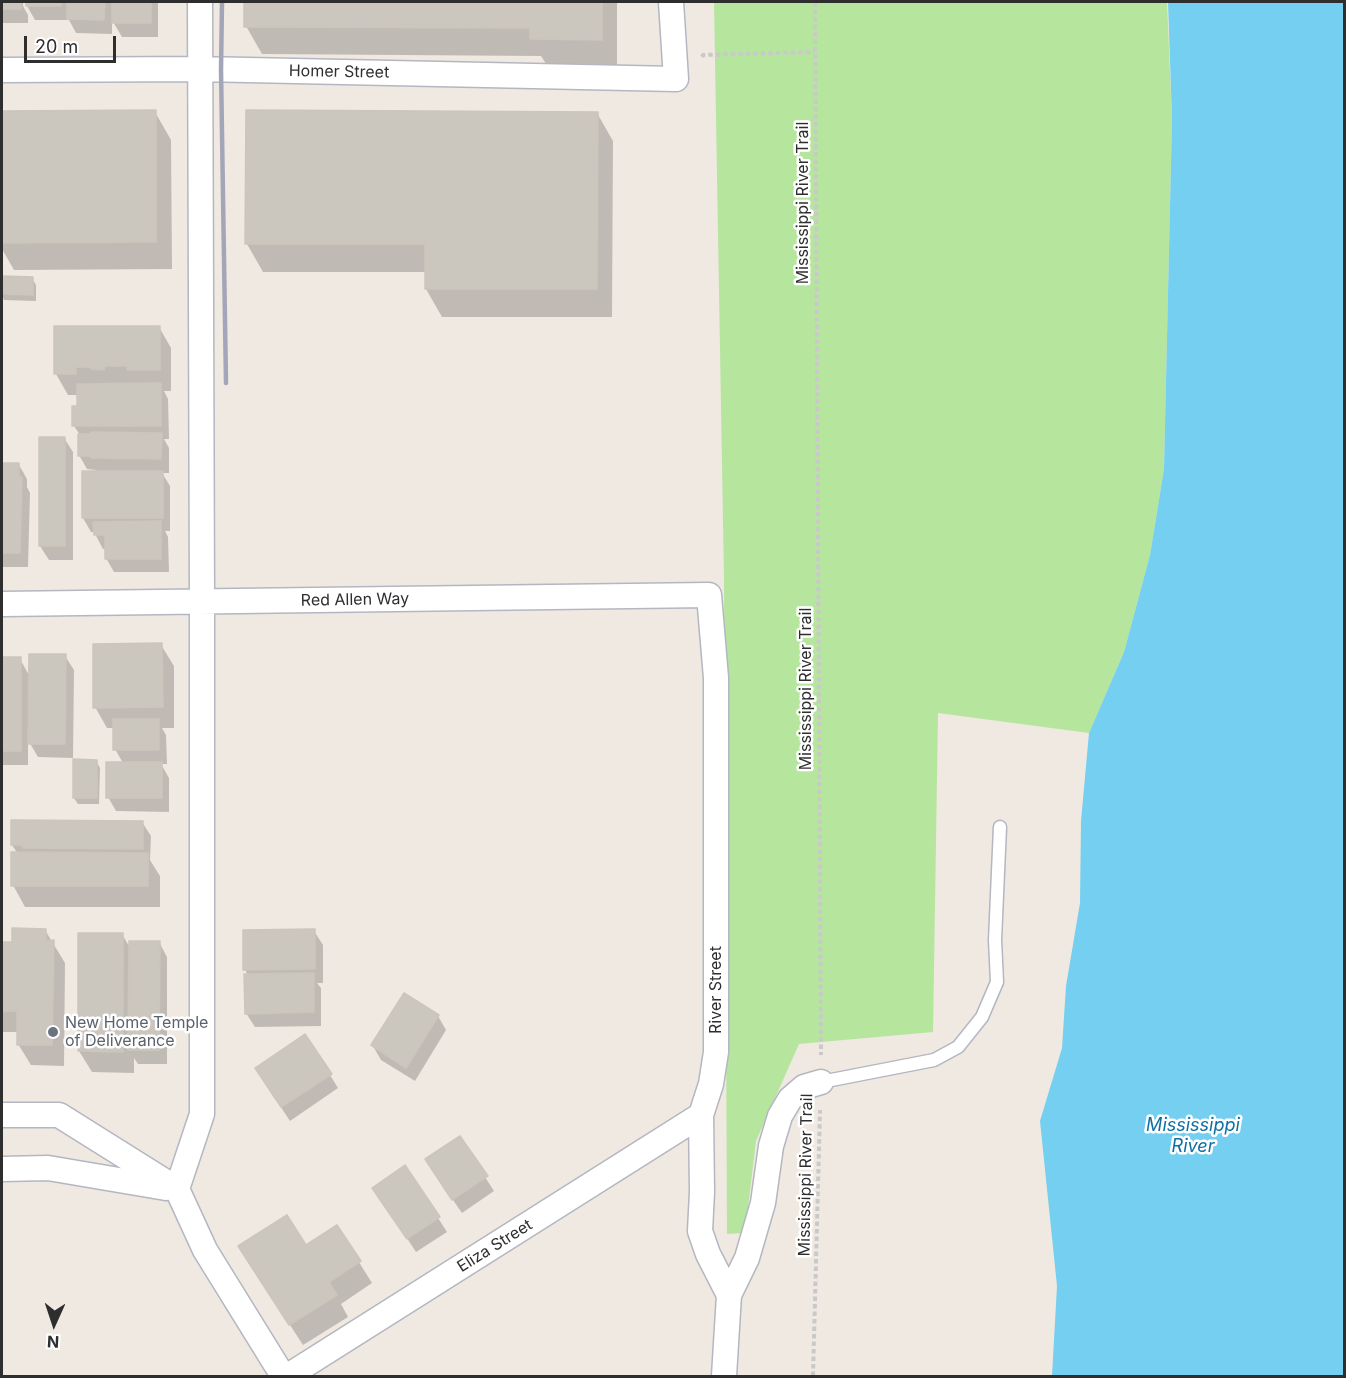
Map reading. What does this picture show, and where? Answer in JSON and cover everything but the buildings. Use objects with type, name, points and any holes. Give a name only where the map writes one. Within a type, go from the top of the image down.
[{"type":"street","points":[[177,1189],[202,1114],[200,2]]},
{"type":"street","points":[[671,2],[676,79]]},
{"type":"street","name":"Homer Street","points":[[2,70],[200,69],[676,79]]},
{"type":"street","name":"Red Allen Way","points":[[2,604],[710,595]]},
{"type":"street","name":"River Street","points":[[710,595],[716,678],[716,1052],[711,1083],[701,1115],[700,1232],[708,1254],[729,1295]]},
{"type":"street","points":[[724,1377],[729,1295],[747,1258],[763,1203],[771,1146],[780,1116],[790,1099],[804,1087],[821,1082]]},
{"type":"street","points":[[2,1115],[59,1115],[177,1189],[205,1250],[283,1377]]},
{"type":"street","name":"Eliza Street","points":[[288,1377],[701,1115]]},
{"type":"street","points":[[2,1168],[48,1168],[177,1189]]},
{"type":"lane","points":[[821,1082],[934,1060],[958,1047],[982,1017],[997,982],[995,940],[1000,827]]},
{"type":"path","name":"Mississippi River Trail","points":[[813,1377],[821,1082],[815,2]]},
{"type":"path","points":[[676,79],[703,56],[814,52]]},
{"type":"green space","points":[[714,2],[1167,2],[1172,119],[1164,469],[1150,555],[1124,652],[1089,733],[938,713],[933,1032],[799,1044],[756,1141],[747,1216],[742,1233],[727,1234],[724,579]]},
{"type":"water","name":"Mississippi River","points":[[1168,2],[1344,2],[1344,1376],[1052,1376],[1057,1286],[1040,1121],[1062,1048],[1066,986],[1080,903],[1081,821],[1089,733],[1124,652],[1150,555],[1164,469],[1172,119]]},
{"type":"railway","points":[[222,2],[226,383]]},
{"type":"place","name":"New Home Temple of Deliverance","points":[[53,1032]]}]
